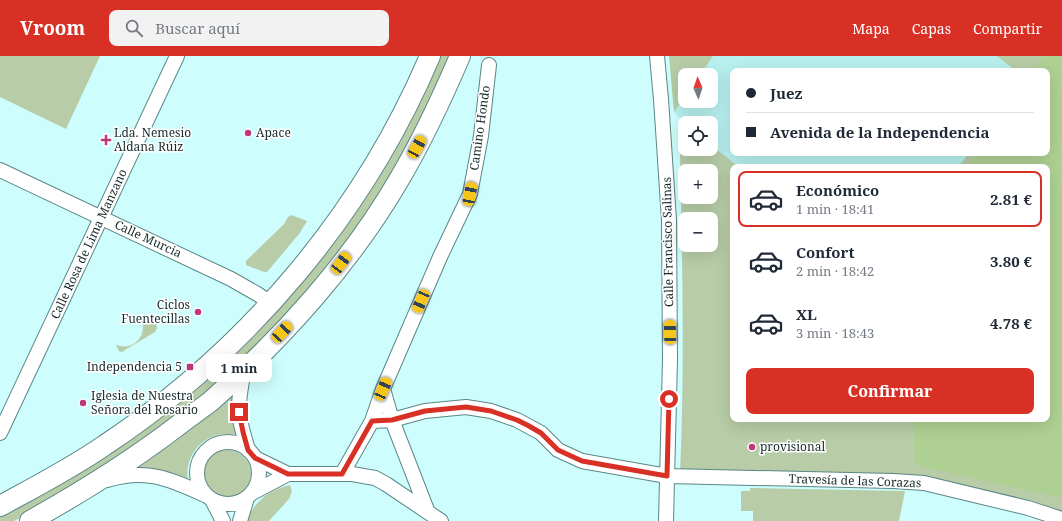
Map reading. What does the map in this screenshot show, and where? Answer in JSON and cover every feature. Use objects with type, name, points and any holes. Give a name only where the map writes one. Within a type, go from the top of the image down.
[{"type":"main road","points":[[0,506],[105,446],[154,411],[231,345],[271,304],[307,263],[343,214],[369,175],[420,82],[430,56]]},
{"type":"main road","points":[[30,521],[97,483],[180,425],[210,401],[276,340],[331,276],[369,226],[399,180],[423,136],[460,56]]},
{"type":"street","name":"Calle Rosa de Lima Manzano","points":[[0,433],[178,56]]},
{"type":"street","name":"Calle Francisco Salinas","points":[[657,56],[669,220],[670,359],[666,521]]},
{"type":"street","name":"Camino Hondo","points":[[342,474],[372,421],[383,389],[440,257],[470,194],[481,136],[489,65]]},
{"type":"street","name":"Calle Murcia","points":[[0,170],[231,279],[259,295],[271,304]]},
{"type":"street","points":[[240,521],[249,496],[259,478],[258,465],[243,432],[239,412],[240,393],[244,369]]},
{"type":"street","points":[[383,389],[392,420],[427,510]]},
{"type":"street","points":[[372,421],[392,420],[425,411],[460,407],[491,411],[523,423],[541,433],[558,450],[582,461],[667,476]]},
{"type":"street","points":[[223,521],[200,486],[197,474],[199,462],[205,452],[215,445],[227,442],[238,444],[252,454],[288,474],[342,474],[375,478],[427,510],[441,521]]},
{"type":"street","points":[[97,483],[116,477],[137,474],[157,476],[175,481],[218,503],[229,504],[241,502],[288,474]]},
{"type":"street","name":"Travesía de las Corazas","points":[[667,476],[924,483],[1028,508],[1062,519]]},
{"type":"shaded area","points":[[705,56],[1062,56],[1050,68],[730,68],[730,156],[1007,156],[1001,164],[730,164],[730,174],[718,202],[718,164],[681,164],[681,156],[718,156],[718,116],[678,116],[674,112],[678,105],[678,108],[718,108],[718,68],[699,68]]},
{"type":"shaded area","points":[[684,204],[717,204],[714,212],[685,212]]},
{"type":"green space","points":[[0,56],[100,56],[66,129],[0,97]]},
{"type":"green space","points":[[439,56],[451,56],[400,161],[366,216],[331,264],[269,335],[227,375],[167,426],[54,499],[14,521],[0,521],[0,517],[138,433],[177,405],[259,330]]},
{"type":"green space","points":[[669,56],[713,56],[705,68],[678,68],[678,106],[674,112]]},
{"type":"green space","points":[[997,56],[1062,56],[1062,513],[946,482],[680,474],[683,351],[682,252],[718,252],[718,212],[681,212],[681,204],[718,204],[718,164],[680,164],[680,156],[718,156],[718,150],[735,164],[730,164],[730,422],[1050,422],[1050,164],[960,164],[967,156],[1050,156],[1050,68],[1012,68]]},
{"type":"green space","points":[[1043,56],[1062,56],[1062,498],[915,465],[913,422],[1050,422],[1050,164],[970,164],[975,156],[1050,156],[1050,68],[1035,68]]},
{"type":"green space","points":[[291,215],[307,221],[299,234],[267,272],[246,265],[246,261],[284,224]]},
{"type":"green space","points":[[142,317],[156,324],[157,328],[155,332],[122,352],[119,351],[116,345],[129,346],[137,342],[140,338],[143,330],[140,318]]},
{"type":"green space","points":[[233,392],[232,415],[235,434],[222,434],[214,436],[201,444],[191,457],[187,472],[188,480],[162,471],[135,468]]},
{"type":"green space","points":[[227,450],[236,452],[244,457],[249,465],[251,474],[249,483],[244,491],[236,496],[227,498],[218,496],[210,491],[205,483],[203,474],[205,465],[210,457],[218,452]]},
{"type":"green space","points":[[290,485],[292,491],[289,499],[269,521],[246,521],[258,502],[264,497],[282,487]]},
{"type":"green space","points":[[750,488],[905,491],[899,521],[753,521],[753,511],[741,511],[741,491],[750,491]]},
{"type":"place","name":"Apace","points":[[248,133]]},
{"type":"place","name":"Lda. Nemesio Aldana Rúiz","points":[[106,140]]},
{"type":"place","name":"Ciclos Fuentecillas","points":[[198,312]]},
{"type":"place","name":"Independencia 5","points":[[190,367]]},
{"type":"place","name":"Iglesia de Nuestra Señora del Rosario","points":[[83,403]]},
{"type":"place","name":"provisional","points":[[752,447]]},
{"type":"route","points":[[239,412],[248,450],[255,458],[288,474],[342,474],[372,421],[392,420],[425,411],[466,407],[491,411],[517,420],[541,433],[558,450],[582,461],[667,476],[669,399]]}]
